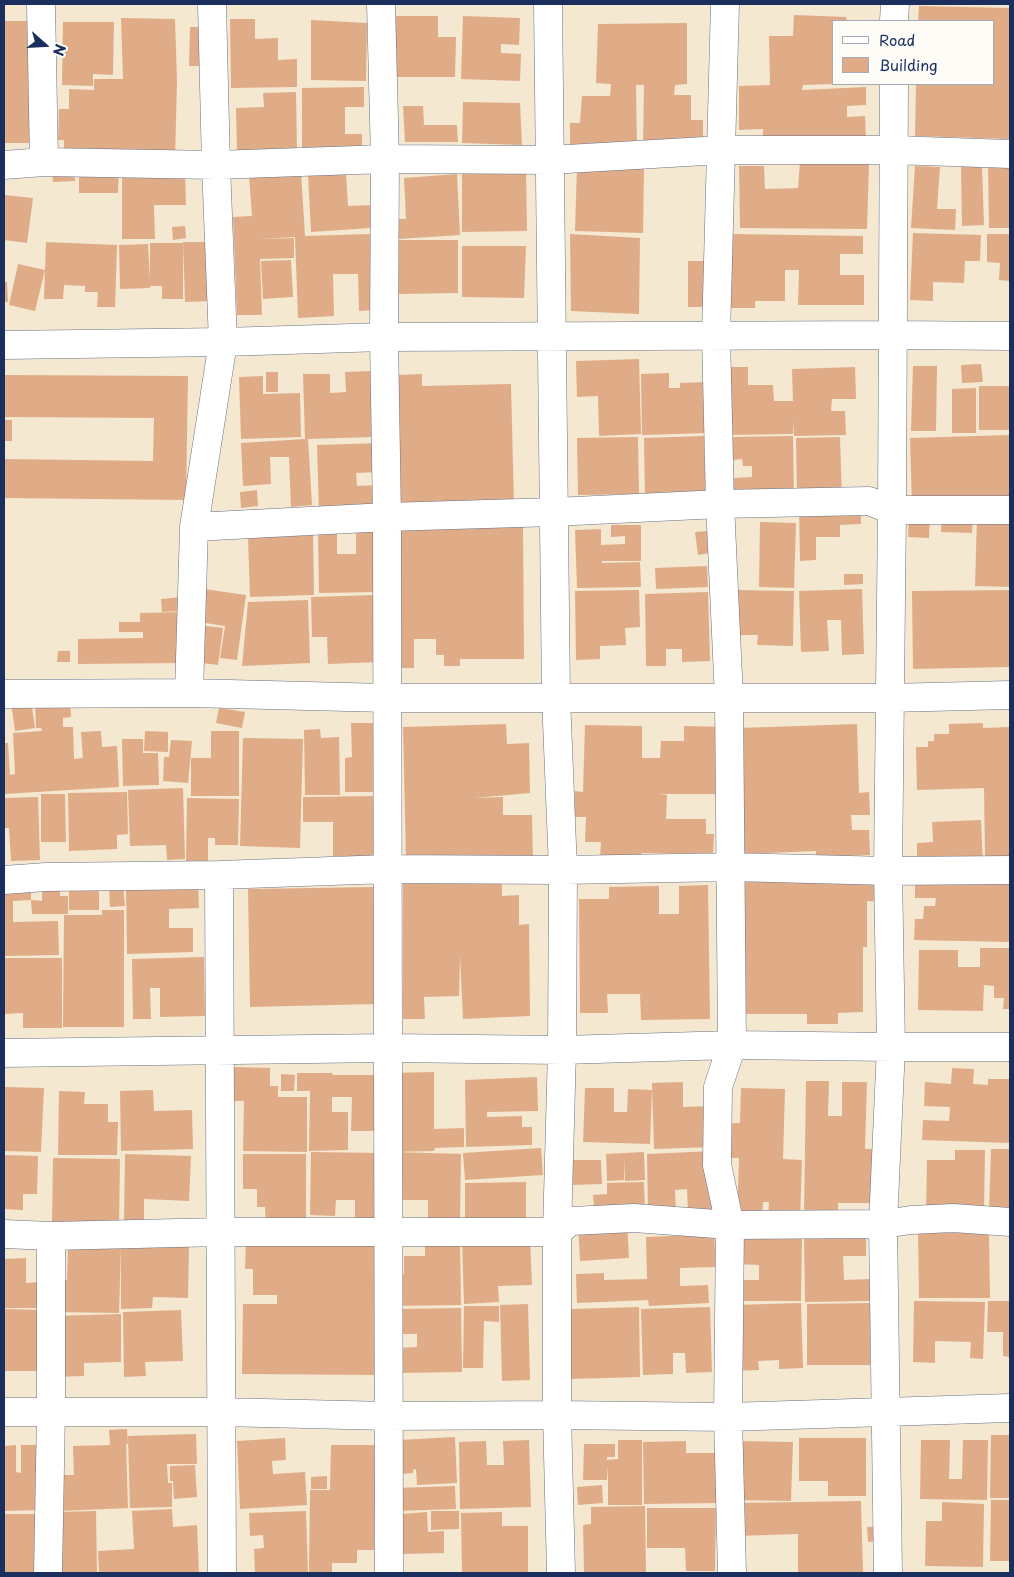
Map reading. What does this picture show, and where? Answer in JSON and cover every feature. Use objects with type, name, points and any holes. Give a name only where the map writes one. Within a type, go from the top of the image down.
[{"type":"street","points":[[41,4],[44,162]]},
{"type":"street","points":[[189,693],[194,527],[223,342],[212,4]]},
{"type":"street","points":[[381,4],[385,159],[384,337],[387,517],[389,1573]]},
{"type":"street","points":[[548,4],[556,697],[563,870],[562,1050],[557,1232],[557,1415],[560,1573]]},
{"type":"street","points":[[725,4],[716,335],[720,504],[729,698],[732,867],[732,1045],[718,1087],[717,1165],[730,1226],[728,1417],[732,1573]]},
{"type":"street","points":[[894,20],[895,4]]},
{"type":"street","points":[[888,1573],[883,1224],[891,1047],[888,871],[894,85]]},
{"type":"street","points":[[4,165],[44,162],[216,165],[385,159],[550,160],[722,150],[893,150],[1010,154]]},
{"type":"street","points":[[4,345],[223,342],[384,337],[1010,336]]},
{"type":"street","points":[[194,527],[387,517],[554,512],[720,504],[869,501],[892,510],[1010,510]]},
{"type":"street","points":[[4,694],[189,693],[387,698],[889,698],[1010,695]]},
{"type":"street","points":[[4,880],[46,877],[219,875],[388,869],[563,870],[732,867],[888,871],[1010,870]]},
{"type":"street","points":[[219,875],[222,1573]]},
{"type":"street","points":[[4,1053],[387,1048],[562,1050],[732,1045],[1010,1047]]},
{"type":"street","points":[[4,1234],[51,1236],[221,1232],[557,1232],[571,1221],[634,1218],[730,1226],[883,1224],[911,1220],[953,1218],[1010,1222]]},
{"type":"street","points":[[48,1573],[52,1412],[51,1236]]},
{"type":"street","points":[[4,1412],[222,1412],[388,1416],[728,1417],[1010,1408]]},
{"type":"building","points":[[919,6],[1010,8],[1010,139],[915,136],[916,85],[994,85],[994,20],[918,20]]},
{"type":"building","points":[[794,15],[846,17],[847,20],[832,20],[832,84],[803,85],[802,90],[866,87],[866,105],[847,106],[847,117],[865,116],[866,138],[763,140],[763,129],[739,130],[739,86],[770,85],[769,36],[793,36]]},
{"type":"building","points":[[396,16],[438,16],[438,37],[456,37],[455,77],[396,77]]},
{"type":"building","points":[[463,16],[520,18],[519,45],[501,44],[501,53],[521,54],[520,81],[461,79]]},
{"type":"building","points":[[121,18],[175,19],[177,80],[175,161],[64,159],[64,140],[58,140],[59,109],[69,109],[69,89],[94,90],[94,79],[123,79]]},
{"type":"building","points":[[230,19],[255,19],[255,39],[278,38],[278,60],[297,59],[297,87],[231,88]]},
{"type":"building","points":[[311,20],[367,23],[366,81],[311,80]]},
{"type":"building","points":[[4,21],[31,21],[30,143],[4,143]]},
{"type":"building","points":[[63,22],[114,22],[113,75],[93,74],[93,86],[62,85]]},
{"type":"building","points":[[687,23],[687,84],[675,85],[674,95],[691,95],[691,120],[703,120],[703,146],[643,145],[644,85],[636,85],[637,146],[570,146],[570,123],[580,123],[582,96],[610,96],[611,84],[596,83],[598,24]]},
{"type":"building","points":[[190,27],[204,27],[205,66],[189,66]]},
{"type":"building","points":[[364,87],[364,107],[345,107],[345,134],[362,134],[362,150],[302,151],[302,88]]},
{"type":"building","points":[[296,92],[297,151],[237,152],[236,108],[264,107],[263,93]]},
{"type":"building","points":[[463,102],[520,103],[522,145],[462,143]]},
{"type":"building","points":[[403,106],[423,106],[424,125],[457,125],[458,142],[405,142]]},
{"type":"building","points":[[800,162],[869,163],[867,229],[740,228],[739,166],[764,166],[765,189],[798,188]]},
{"type":"building","points":[[988,163],[1010,163],[1010,228],[989,228]]},
{"type":"building","points":[[915,166],[940,167],[937,209],[956,209],[955,230],[911,228]]},
{"type":"building","points":[[961,166],[982,166],[984,225],[962,226]]},
{"type":"building","points":[[577,167],[644,169],[643,233],[575,231]]},
{"type":"building","points":[[74,168],[75,181],[53,182],[52,169]]},
{"type":"building","points":[[79,168],[119,169],[118,193],[79,193]]},
{"type":"building","points":[[185,168],[186,205],[154,205],[155,239],[122,239],[122,169]]},
{"type":"building","points":[[526,169],[527,231],[462,232],[462,170]]},
{"type":"building","points":[[301,172],[305,236],[371,234],[374,310],[359,311],[358,274],[333,274],[334,316],[298,318],[295,237],[258,239],[294,238],[294,258],[260,259],[262,315],[237,315],[233,217],[252,216],[249,175]]},
{"type":"building","points":[[346,172],[348,206],[370,205],[371,228],[311,232],[308,175]]},
{"type":"building","points":[[457,174],[460,235],[399,239],[397,219],[406,219],[404,178]]},
{"type":"building","points":[[5,195],[33,198],[27,243],[4,240]]},
{"type":"building","points":[[185,226],[186,238],[173,240],[172,227]]},
{"type":"building","points":[[913,233],[981,235],[980,261],[965,261],[964,283],[933,282],[933,301],[910,300]]},
{"type":"building","points":[[570,234],[640,238],[639,314],[571,311]]},
{"type":"building","points":[[730,234],[863,236],[863,254],[840,254],[840,275],[864,275],[864,305],[798,305],[799,270],[785,270],[785,301],[755,301],[755,308],[729,308]]},
{"type":"building","points":[[987,234],[1010,234],[1010,281],[999,280],[1000,263],[987,262]]},
{"type":"building","points":[[399,240],[458,240],[458,293],[399,294]]},
{"type":"building","points":[[46,242],[117,245],[115,307],[97,307],[98,292],[85,292],[85,286],[64,285],[63,299],[44,299]]},
{"type":"building","points":[[183,242],[210,242],[211,301],[185,302]]},
{"type":"building","points":[[150,243],[183,243],[183,299],[162,299],[162,286],[120,289],[119,245],[148,244],[150,280]]},
{"type":"building","points":[[462,246],[526,246],[524,298],[462,297]]},
{"type":"building","points":[[291,260],[293,297],[263,299],[261,261]]},
{"type":"building","points":[[688,261],[711,261],[711,307],[688,307]]},
{"type":"building","points":[[18,264],[45,270],[35,311],[9,305]]},
{"type":"building","points":[[4,282],[7,282],[8,302],[4,302]]},
{"type":"building","points":[[639,359],[641,434],[599,436],[598,396],[577,397],[576,361]]},
{"type":"building","points":[[981,364],[983,382],[962,383],[961,365]]},
{"type":"building","points":[[913,366],[937,366],[936,431],[911,431]]},
{"type":"building","points":[[724,367],[748,367],[748,385],[773,385],[774,401],[793,401],[792,369],[855,367],[856,399],[832,399],[831,411],[845,411],[846,435],[794,436],[793,420],[793,434],[725,435]]},
{"type":"building","points":[[371,371],[372,437],[308,439],[312,505],[291,507],[289,457],[270,457],[271,484],[243,486],[241,443],[305,439],[303,374],[330,374],[330,393],[346,392],[345,372]]},
{"type":"building","points":[[266,372],[278,372],[278,392],[266,392]]},
{"type":"building","points":[[669,373],[669,388],[680,388],[680,383],[706,382],[707,433],[642,435],[641,374]]},
{"type":"building","points":[[422,374],[422,386],[511,384],[514,506],[399,509],[395,375]]},
{"type":"building","points":[[4,375],[188,376],[186,500],[4,498],[4,459],[153,461],[154,418],[4,417]]},
{"type":"building","points":[[263,376],[263,394],[300,393],[301,437],[241,439],[239,377]]},
{"type":"building","points":[[979,386],[1010,386],[1010,430],[979,430]]},
{"type":"building","points":[[976,388],[976,433],[952,433],[952,389]]},
{"type":"building","points":[[4,420],[12,420],[12,441],[4,441]]},
{"type":"building","points":[[1010,435],[1010,503],[912,506],[910,438]]},
{"type":"building","points":[[704,436],[706,498],[645,501],[644,438]]},
{"type":"building","points":[[793,436],[794,498],[734,499],[734,478],[752,477],[752,466],[743,466],[742,459],[733,460],[733,437]]},
{"type":"building","points":[[638,437],[639,494],[578,495],[577,438]]},
{"type":"building","points":[[840,437],[842,499],[797,500],[796,438]]},
{"type":"building","points":[[380,443],[380,472],[356,473],[357,486],[378,485],[379,510],[319,512],[317,445]]},
{"type":"building","points":[[257,490],[258,506],[241,508],[240,492]]},
{"type":"building","points":[[861,504],[861,524],[840,525],[840,537],[816,537],[816,560],[800,561],[799,505]]},
{"type":"building","points":[[909,515],[930,516],[929,538],[908,537]]},
{"type":"building","points":[[942,515],[973,516],[972,533],[941,532]]},
{"type":"building","points":[[977,517],[1010,518],[1010,587],[975,586]]},
{"type":"building","points":[[760,522],[796,523],[794,588],[759,587]]},
{"type":"building","points":[[356,525],[378,525],[379,592],[319,593],[318,528],[337,528],[337,554],[356,554]]},
{"type":"building","points":[[611,525],[641,525],[641,561],[602,561],[602,563],[640,562],[641,587],[577,588],[575,530],[601,529],[601,545],[625,544],[625,536],[611,537]]},
{"type":"building","points":[[523,526],[524,659],[460,659],[460,666],[444,666],[444,655],[436,655],[436,639],[414,639],[414,668],[394,668],[400,527]]},
{"type":"building","points":[[708,531],[710,553],[698,555],[695,532]]},
{"type":"building","points":[[313,535],[314,595],[250,597],[248,537]]},
{"type":"building","points":[[707,566],[708,587],[656,589],[655,568]]},
{"type":"building","points":[[844,574],[863,574],[863,584],[844,585]]},
{"type":"building","points":[[204,589],[246,595],[237,660],[220,658],[225,626],[199,622]]},
{"type":"building","points":[[862,589],[864,654],[842,655],[841,620],[827,620],[829,651],[801,652],[799,591]]},
{"type":"building","points":[[639,590],[640,627],[625,628],[626,645],[600,646],[600,659],[576,660],[575,591]]},
{"type":"building","points":[[733,590],[794,591],[793,646],[757,645],[758,635],[732,635]]},
{"type":"building","points":[[1010,590],[1010,667],[913,669],[912,591]]},
{"type":"building","points":[[708,592],[710,661],[682,662],[682,649],[666,649],[666,666],[646,666],[645,594]]},
{"type":"building","points":[[375,595],[378,662],[328,664],[327,637],[312,637],[311,597]]},
{"type":"building","points":[[183,597],[184,611],[162,612],[161,599]]},
{"type":"building","points":[[308,600],[310,663],[242,666],[248,602]]},
{"type":"building","points":[[183,612],[183,663],[78,664],[78,639],[143,638],[143,632],[119,632],[119,622],[140,622],[140,613]]},
{"type":"building","points":[[198,625],[223,628],[218,665],[194,662]]},
{"type":"building","points":[[58,651],[70,651],[70,662],[57,662]]},
{"type":"building","points":[[70,699],[71,717],[63,718],[63,727],[73,727],[74,759],[83,758],[81,732],[101,731],[102,747],[117,746],[119,787],[4,794],[4,743],[8,743],[10,775],[15,774],[13,733],[42,731],[41,728],[36,728],[35,701]]},
{"type":"building","points":[[31,700],[35,728],[15,731],[11,702]]},
{"type":"building","points":[[219,708],[245,712],[242,728],[216,723]]},
{"type":"building","points":[[351,723],[377,723],[377,792],[345,792],[345,758],[352,757]]},
{"type":"building","points":[[983,723],[983,728],[1010,727],[1010,856],[985,857],[984,788],[917,790],[916,747],[928,747],[928,741],[934,741],[934,734],[949,734],[949,724]]},
{"type":"building","points":[[506,724],[507,744],[529,743],[530,793],[474,798],[503,797],[503,815],[532,815],[533,862],[406,862],[403,727]]},
{"type":"building","points":[[857,724],[859,793],[869,792],[870,815],[851,815],[852,830],[869,830],[870,855],[816,857],[816,851],[742,854],[739,728]]},
{"type":"building","points":[[585,725],[642,726],[642,758],[660,758],[661,741],[684,741],[684,726],[727,727],[726,794],[659,794],[667,795],[666,819],[706,819],[706,834],[714,834],[713,854],[642,853],[640,858],[600,858],[601,842],[585,842],[586,817],[574,817],[575,791],[583,792]]},
{"type":"building","points":[[320,729],[321,738],[339,737],[340,795],[305,795],[304,730]]},
{"type":"building","points":[[145,731],[168,732],[168,752],[144,751]]},
{"type":"building","points":[[211,731],[239,731],[239,796],[191,796],[191,758],[211,758]]},
{"type":"building","points":[[243,738],[303,739],[300,848],[240,846]]},
{"type":"building","points":[[122,739],[143,739],[143,753],[158,753],[159,785],[123,786]]},
{"type":"building","points":[[171,740],[192,741],[188,783],[163,781],[164,757],[169,757]]},
{"type":"building","points":[[183,788],[185,859],[167,860],[166,845],[130,846],[128,790]]},
{"type":"building","points":[[127,792],[128,834],[117,835],[117,849],[69,851],[68,793]]},
{"type":"building","points":[[41,794],[65,794],[66,842],[41,842]]},
{"type":"building","points":[[377,796],[377,856],[333,856],[333,822],[303,822],[303,797]]},
{"type":"building","points":[[38,797],[40,860],[11,861],[9,828],[4,828],[4,798]]},
{"type":"building","points":[[187,798],[239,799],[238,845],[215,845],[215,838],[208,838],[208,862],[186,861]]},
{"type":"building","points":[[981,820],[983,865],[917,866],[917,843],[933,842],[932,822]]},
{"type":"building","points":[[403,879],[502,879],[502,896],[519,895],[519,925],[529,924],[530,1016],[463,1019],[460,955],[459,996],[424,997],[425,1019],[403,1019]]},
{"type":"building","points":[[915,879],[1010,880],[1010,942],[914,940],[915,919],[923,919],[924,906],[935,906],[936,898],[915,898]]},
{"type":"building","points":[[737,881],[882,881],[882,902],[867,901],[867,947],[863,947],[863,1012],[838,1013],[838,1024],[807,1024],[807,1014],[737,1014]]},
{"type":"building","points":[[31,884],[31,900],[13,901],[13,922],[58,921],[59,955],[4,956],[4,885]]},
{"type":"building","points":[[198,884],[199,908],[169,909],[169,928],[193,928],[193,952],[127,954],[126,885]]},
{"type":"building","points":[[123,885],[125,906],[110,907],[109,886]]},
{"type":"building","points":[[708,885],[710,1019],[641,1020],[640,994],[607,994],[608,1013],[580,1013],[579,899],[609,899],[609,887],[659,886],[659,914],[679,914],[679,886]]},
{"type":"building","points":[[99,886],[99,910],[69,910],[69,887]]},
{"type":"building","points":[[375,887],[377,1004],[250,1007],[248,889]]},
{"type":"building","points":[[42,890],[60,890],[60,896],[68,896],[68,914],[32,914],[31,900],[42,901]]},
{"type":"building","points":[[102,910],[124,910],[124,1027],[63,1027],[64,915],[102,915]]},
{"type":"building","points":[[980,948],[1010,948],[1010,1009],[1003,1009],[1004,998],[994,998],[994,986],[984,985],[983,1011],[918,1010],[919,950],[958,950],[958,967],[980,967]]},
{"type":"building","points":[[204,957],[205,1016],[160,1017],[160,988],[150,988],[151,1019],[133,1019],[132,959]]},
{"type":"building","points":[[4,958],[62,958],[62,1028],[23,1028],[23,1013],[4,1014]]},
{"type":"building","points":[[233,1067],[270,1068],[270,1086],[278,1086],[278,1097],[307,1097],[307,1152],[243,1151],[244,1101],[233,1101]]},
{"type":"building","points":[[952,1068],[974,1069],[973,1084],[988,1085],[988,1079],[1010,1079],[1010,1143],[922,1140],[923,1120],[949,1121],[950,1107],[924,1106],[925,1082],[951,1084]]},
{"type":"building","points":[[434,1072],[434,1129],[464,1128],[464,1147],[435,1148],[434,1151],[390,1152],[389,1073]]},
{"type":"building","points":[[297,1073],[383,1075],[383,1131],[351,1131],[352,1097],[332,1097],[332,1112],[348,1112],[348,1150],[309,1151],[310,1091],[297,1091]]},
{"type":"building","points":[[281,1074],[295,1075],[294,1091],[281,1091]]},
{"type":"building","points":[[537,1077],[538,1111],[487,1112],[487,1117],[522,1116],[522,1127],[532,1127],[532,1145],[466,1147],[465,1080]]},
{"type":"building","points":[[806,1081],[829,1081],[828,1116],[842,1116],[842,1082],[867,1082],[865,1149],[873,1149],[873,1203],[838,1203],[838,1215],[804,1215]]},
{"type":"building","points":[[683,1082],[683,1107],[713,1106],[714,1147],[654,1149],[652,1083]]},
{"type":"building","points":[[4,1087],[44,1088],[41,1152],[4,1151]]},
{"type":"building","points":[[585,1088],[614,1088],[614,1112],[627,1112],[628,1089],[652,1090],[650,1144],[583,1142]]},
{"type":"building","points":[[741,1088],[785,1089],[783,1159],[802,1160],[800,1221],[768,1220],[769,1202],[763,1202],[762,1219],[737,1219],[739,1158],[720,1158],[721,1123],[740,1123]]},
{"type":"building","points":[[153,1090],[154,1111],[192,1110],[193,1149],[121,1151],[120,1091]]},
{"type":"building","points":[[59,1091],[85,1092],[84,1104],[108,1104],[108,1122],[118,1122],[117,1155],[58,1155]]},
{"type":"building","points":[[541,1148],[543,1175],[465,1180],[463,1153]]},
{"type":"building","points":[[991,1149],[1010,1149],[1010,1213],[989,1212]]},
{"type":"building","points":[[955,1150],[985,1150],[984,1212],[926,1212],[927,1160],[955,1160]]},
{"type":"building","points":[[714,1151],[716,1212],[688,1213],[687,1189],[675,1190],[676,1211],[648,1212],[647,1154]]},
{"type":"building","points":[[311,1152],[380,1153],[379,1219],[355,1218],[355,1200],[336,1200],[335,1216],[310,1215]]},
{"type":"building","points":[[394,1152],[461,1154],[460,1219],[428,1218],[428,1200],[394,1200]]},
{"type":"building","points":[[644,1152],[645,1180],[625,1181],[624,1159],[624,1180],[607,1181],[606,1154]]},
{"type":"building","points":[[125,1154],[191,1156],[189,1201],[144,1199],[144,1222],[124,1221]]},
{"type":"building","points":[[243,1154],[306,1154],[306,1227],[266,1227],[265,1207],[257,1207],[257,1189],[243,1189]]},
{"type":"building","points":[[4,1155],[38,1156],[37,1194],[23,1194],[23,1210],[4,1209]]},
{"type":"building","points":[[53,1158],[120,1159],[119,1227],[52,1225]]},
{"type":"building","points":[[572,1160],[601,1160],[602,1184],[573,1185]]},
{"type":"building","points":[[526,1182],[526,1225],[465,1225],[465,1183]]},
{"type":"building","points":[[644,1182],[645,1216],[594,1207],[593,1195],[607,1194],[607,1183]]},
{"type":"building","points":[[627,1221],[629,1258],[580,1261],[578,1223]]},
{"type":"building","points":[[918,1233],[989,1233],[990,1298],[919,1298]]},
{"type":"building","points":[[714,1234],[716,1267],[680,1268],[680,1286],[708,1285],[709,1303],[649,1306],[648,1300],[577,1303],[576,1274],[604,1273],[604,1280],[647,1279],[646,1237]]},
{"type":"building","points":[[866,1234],[866,1256],[843,1256],[844,1280],[871,1279],[871,1301],[805,1302],[804,1235]]},
{"type":"building","points":[[530,1237],[532,1285],[498,1286],[499,1302],[464,1304],[462,1239]]},
{"type":"building","points":[[736,1237],[802,1237],[801,1301],[734,1301],[734,1280],[759,1280],[759,1265],[735,1264]]},
{"type":"building","points":[[246,1241],[378,1244],[377,1375],[242,1374],[243,1304],[277,1304],[277,1295],[253,1295],[253,1269],[245,1269]]},
{"type":"building","points":[[460,1241],[461,1305],[395,1306],[395,1274],[404,1274],[404,1256],[425,1256],[425,1242]]},
{"type":"building","points":[[121,1244],[189,1244],[188,1298],[153,1297],[152,1308],[121,1309]]},
{"type":"building","points":[[68,1246],[121,1247],[119,1313],[55,1312],[55,1280],[67,1280]]},
{"type":"building","points":[[26,1258],[26,1283],[40,1282],[40,1308],[4,1308],[4,1259]]},
{"type":"building","points":[[914,1301],[985,1302],[983,1359],[970,1358],[971,1342],[935,1341],[935,1363],[913,1362]]},
{"type":"building","points":[[988,1301],[1010,1301],[1010,1357],[1003,1356],[1003,1332],[987,1332]]},
{"type":"building","points":[[801,1303],[803,1368],[779,1369],[779,1360],[758,1361],[759,1370],[735,1371],[733,1305]]},
{"type":"building","points":[[870,1303],[870,1365],[807,1365],[807,1304]]},
{"type":"building","points":[[528,1304],[530,1380],[502,1381],[500,1305]]},
{"type":"building","points":[[464,1306],[499,1306],[499,1322],[484,1321],[483,1368],[463,1368]]},
{"type":"building","points":[[639,1307],[640,1377],[571,1379],[571,1309]]},
{"type":"building","points":[[710,1307],[712,1372],[686,1373],[685,1353],[673,1353],[673,1374],[643,1375],[641,1309]]},
{"type":"building","points":[[461,1308],[462,1372],[397,1373],[396,1348],[417,1347],[417,1334],[395,1334],[395,1309]]},
{"type":"building","points":[[4,1309],[43,1310],[42,1371],[4,1371]]},
{"type":"building","points":[[181,1310],[183,1361],[145,1362],[146,1376],[124,1377],[123,1312]]},
{"type":"building","points":[[121,1314],[121,1362],[84,1363],[84,1376],[55,1377],[54,1316]]},
{"type":"building","points":[[127,1429],[128,1508],[61,1511],[59,1475],[74,1475],[73,1446],[110,1445],[109,1430]]},
{"type":"building","points":[[196,1434],[197,1464],[167,1464],[168,1483],[172,1483],[172,1507],[130,1508],[128,1436]]},
{"type":"building","points":[[991,1435],[1010,1435],[1010,1498],[990,1498]]},
{"type":"building","points":[[455,1437],[457,1483],[417,1485],[416,1469],[413,1470],[413,1473],[401,1474],[399,1440]]},
{"type":"building","points":[[285,1438],[286,1460],[272,1461],[273,1474],[305,1472],[307,1505],[240,1509],[237,1441]]},
{"type":"building","points":[[799,1438],[866,1438],[866,1496],[828,1496],[828,1481],[799,1481]]},
{"type":"building","points":[[529,1440],[531,1507],[460,1509],[459,1442],[486,1441],[487,1465],[504,1465],[503,1441]]},
{"type":"building","points":[[618,1440],[642,1440],[642,1505],[608,1505],[608,1465],[607,1480],[583,1480],[584,1444],[615,1444],[615,1457],[607,1457],[607,1460],[618,1459]]},
{"type":"building","points":[[921,1440],[950,1440],[949,1479],[962,1479],[963,1440],[988,1440],[987,1500],[920,1499]]},
{"type":"building","points":[[686,1441],[686,1453],[717,1453],[718,1503],[644,1504],[643,1442]]},
{"type":"building","points":[[737,1441],[793,1442],[791,1501],[735,1500]]},
{"type":"building","points":[[16,1445],[16,1472],[21,1473],[21,1445],[41,1445],[43,1510],[4,1511],[4,1446]]},
{"type":"building","points":[[331,1445],[376,1445],[374,1550],[357,1550],[357,1563],[332,1563],[332,1573],[309,1573],[310,1490],[330,1490]]},
{"type":"building","points":[[195,1465],[197,1497],[174,1499],[173,1481],[170,1481],[170,1466]]},
{"type":"building","points":[[327,1476],[327,1489],[311,1489],[311,1477]]},
{"type":"building","points":[[602,1485],[603,1503],[578,1505],[577,1487]]},
{"type":"building","points":[[455,1486],[456,1509],[397,1511],[396,1488]]},
{"type":"building","points":[[991,1500],[1010,1500],[1010,1561],[990,1561]]},
{"type":"building","points":[[861,1501],[863,1573],[798,1573],[798,1534],[737,1536],[736,1503]]},
{"type":"building","points":[[942,1502],[984,1504],[983,1567],[925,1566],[926,1521],[942,1521]]},
{"type":"building","points":[[645,1506],[646,1573],[584,1573],[583,1525],[591,1524],[591,1507]]},
{"type":"building","points":[[647,1508],[716,1508],[715,1571],[686,1571],[685,1548],[647,1548]]},
{"type":"building","points":[[172,1509],[173,1527],[197,1525],[199,1573],[99,1573],[98,1551],[134,1549],[132,1511]]},
{"type":"building","points":[[96,1511],[97,1573],[57,1573],[56,1512]]},
{"type":"building","points":[[306,1511],[308,1573],[255,1573],[254,1549],[264,1548],[263,1535],[250,1536],[249,1513]]},
{"type":"building","points":[[431,1511],[459,1511],[459,1529],[431,1530]]},
{"type":"building","points":[[427,1512],[428,1532],[444,1531],[444,1553],[402,1554],[401,1514]]},
{"type":"building","points":[[502,1512],[502,1526],[528,1526],[528,1573],[462,1573],[461,1513]]},
{"type":"building","points":[[4,1514],[45,1514],[45,1573],[4,1573]]},
{"type":"building","points":[[880,1526],[881,1541],[868,1542],[867,1527]]}]
